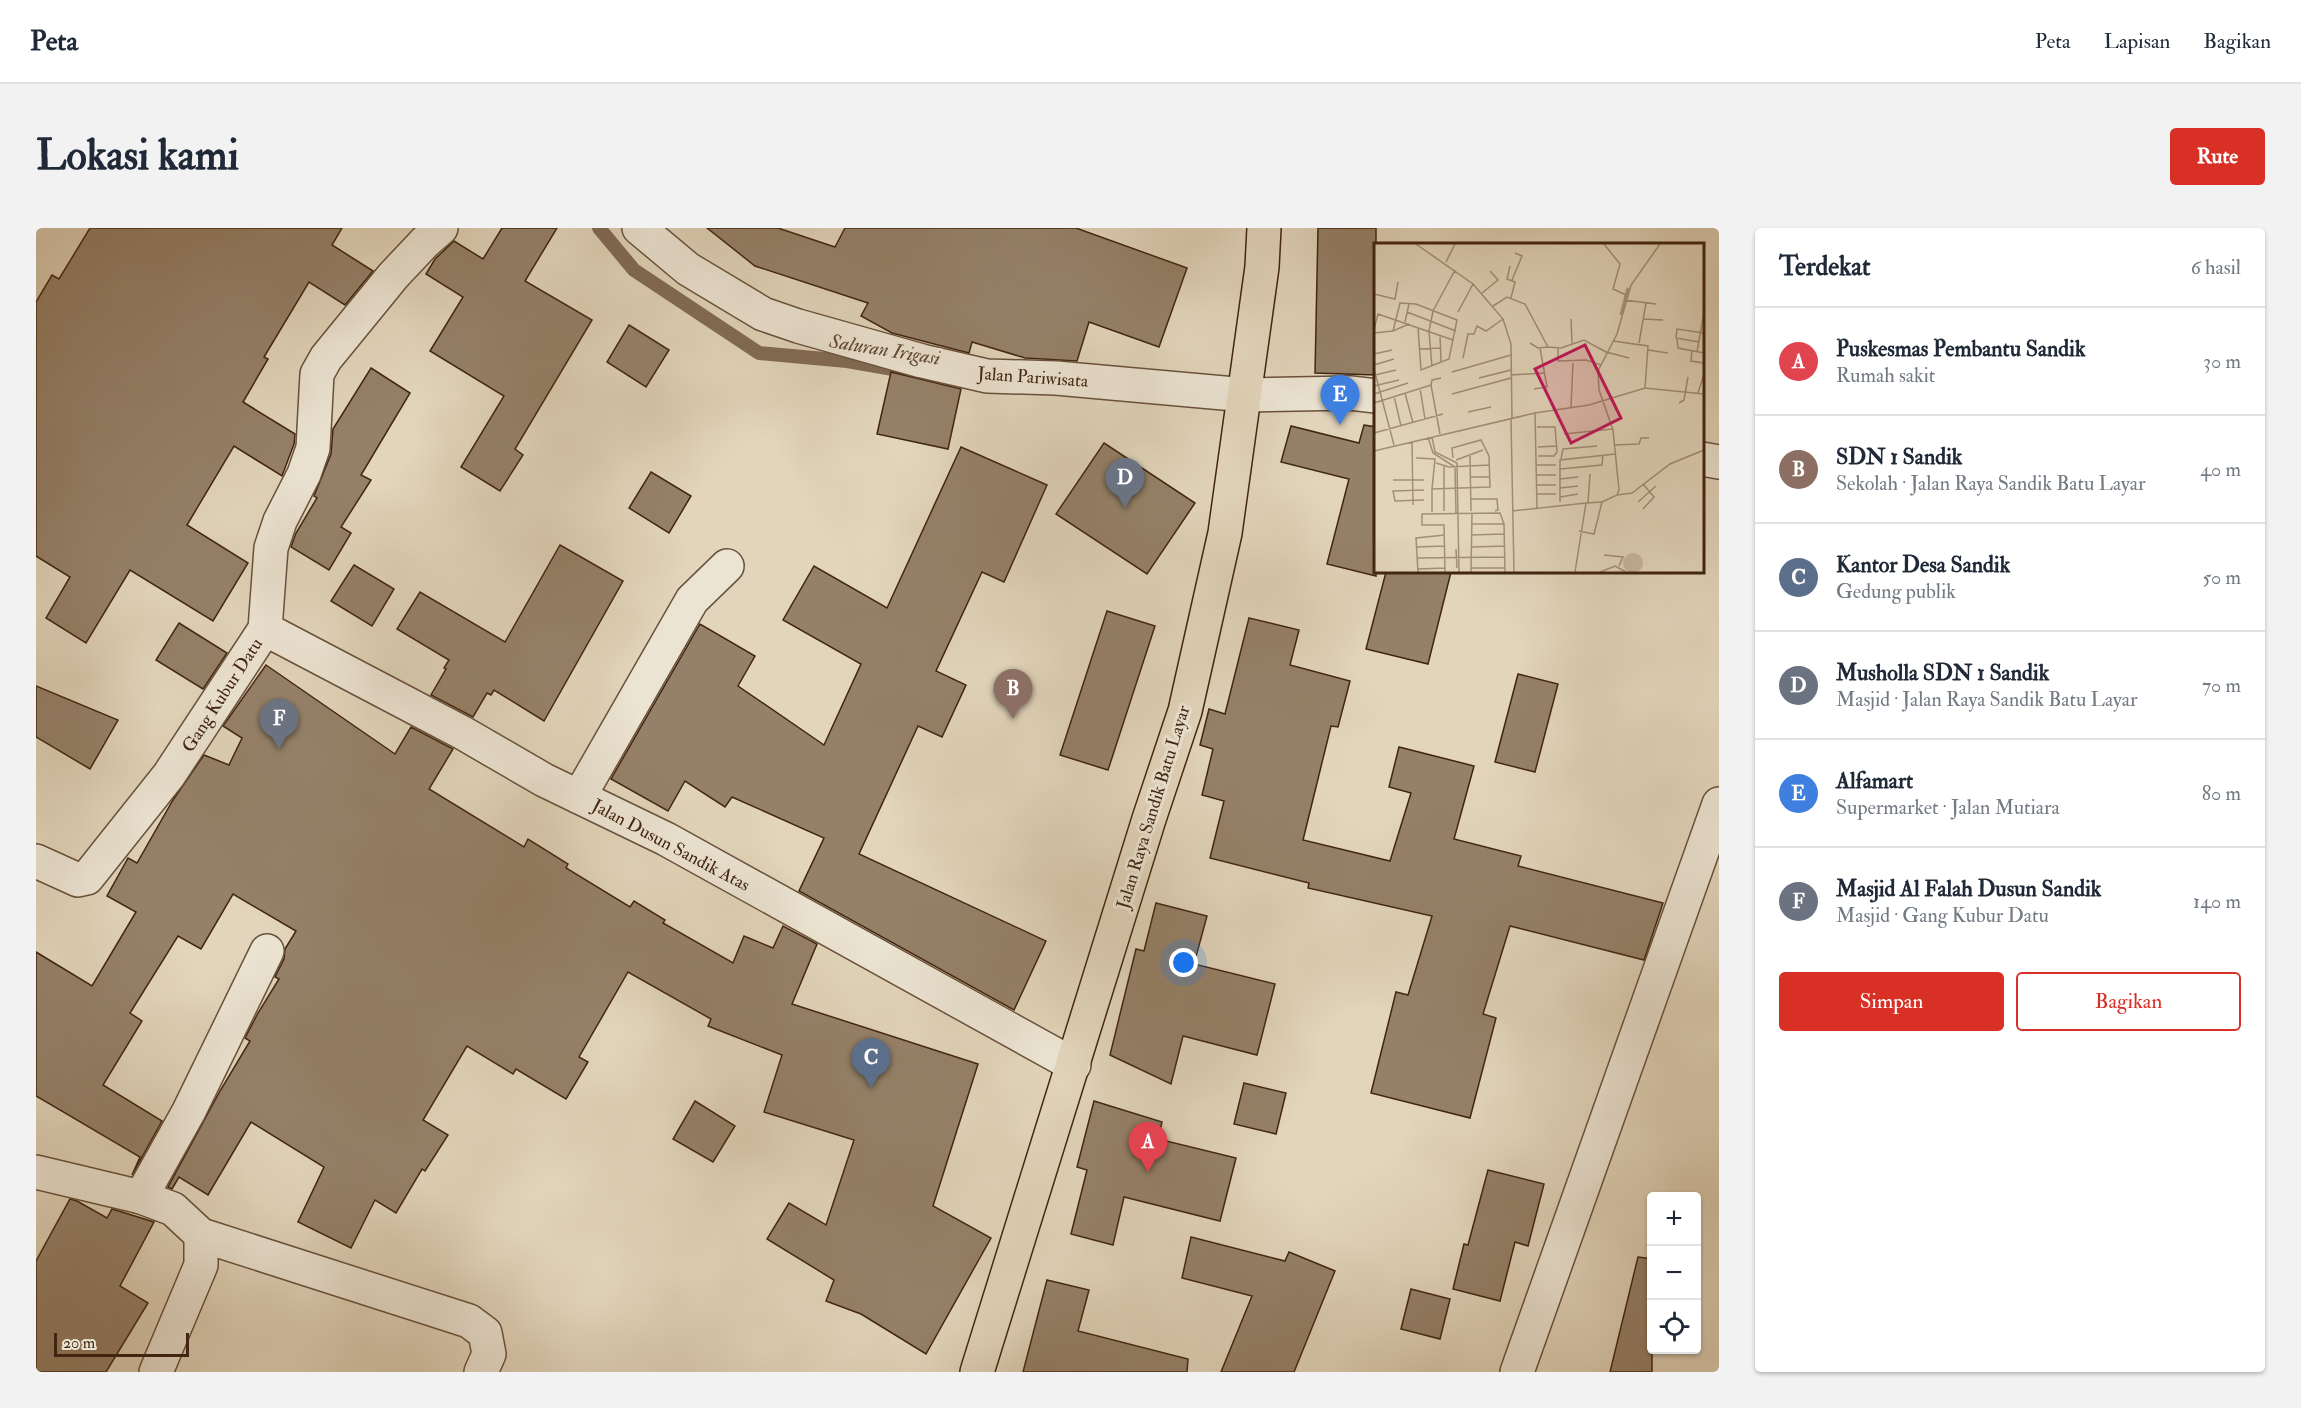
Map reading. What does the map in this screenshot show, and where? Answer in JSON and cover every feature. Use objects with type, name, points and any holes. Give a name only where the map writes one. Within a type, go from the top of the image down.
[{"type":"main road","name":"Jalan Raya Sandik Batu Layar","points":[[977,1372],[1149,819],[1185,711],[1225,533],[1262,267],[1264,228]]},
{"type":"street","name":"Gang Kubur Datu","points":[[36,861],[78,880],[87,879],[169,775],[265,629],[271,548],[280,521],[304,474],[313,448],[317,374],[326,358],[357,318],[425,242],[441,228]]},
{"type":"street","name":"Jalan Pariwisata","points":[[639,228],[688,269],[763,314],[922,361],[987,376],[1056,378],[1245,395],[1350,393],[1374,396]]},
{"type":"street","points":[[1704,459],[1719,462]]},
{"type":"street","points":[[579,797],[692,600],[727,566]]},
{"type":"street","name":"Jalan Dusun Sandik Atas","points":[[265,629],[464,733],[544,780],[666,839],[1074,1065]]},
{"type":"street","points":[[1517,1372],[1719,804]]},
{"type":"street","points":[[141,1197],[189,1111],[267,951]]},
{"type":"street","points":[[36,1172],[141,1197],[173,1209],[201,1235],[469,1321],[485,1333],[489,1354],[481,1372]]},
{"type":"street","points":[[156,1372],[201,1265],[201,1235]]},
{"type":"building","points":[[90,228],[342,228],[332,245],[373,271],[345,305],[309,282],[264,357],[268,359],[243,402],[295,434],[294,444],[282,476],[234,446],[187,525],[248,563],[213,621],[130,570],[86,643],[46,618],[70,577],[36,556],[36,302],[52,275],[59,279]]},
{"type":"building","points":[[502,228],[557,228],[525,281],[592,320],[515,449],[523,455],[500,491],[461,467],[504,396],[430,351],[463,297],[426,274],[435,259],[454,241],[483,259]]},
{"type":"building","points":[[707,228],[778,228],[835,247],[845,228],[1076,228],[1187,268],[1159,347],[1089,322],[1077,361],[1025,358],[972,342],[969,353],[892,333],[861,316],[868,303],[755,266]]},
{"type":"building","points":[[1318,228],[1376,228],[1374,375],[1315,373]]},
{"type":"building","points":[[629,325],[669,350],[646,387],[607,362]]},
{"type":"building","points":[[371,368],[410,393],[361,475],[371,480],[341,527],[351,533],[329,570],[291,547],[296,533],[317,498],[314,496],[331,454],[333,429]]},
{"type":"building","points":[[891,372],[961,389],[948,449],[877,434]]},
{"type":"building","points":[[1364,425],[1374,427],[1374,573],[1376,576],[1327,564],[1349,479],[1281,462],[1291,426],[1359,443]]},
{"type":"building","points":[[1104,443],[1195,503],[1147,574],[1056,514]]},
{"type":"building","points":[[961,447],[1047,485],[1004,582],[982,572],[936,671],[966,685],[942,737],[918,726],[859,854],[1046,941],[1014,1010],[799,891],[824,838],[732,797],[725,807],[685,781],[668,811],[611,779],[700,624],[755,656],[738,686],[824,745],[861,664],[783,620],[814,566],[887,608]]},
{"type":"building","points":[[651,472],[691,496],[669,533],[629,508]]},
{"type":"building","points":[[560,545],[623,581],[544,721],[494,690],[491,695],[487,693],[473,717],[431,695],[449,660],[397,629],[420,592],[505,642]]},
{"type":"building","points":[[354,565],[394,589],[372,626],[331,601]]},
{"type":"building","points":[[1386,573],[1451,573],[1428,664],[1366,649]]},
{"type":"building","points":[[1107,611],[1155,626],[1108,770],[1060,755]]},
{"type":"building","points":[[1249,618],[1299,630],[1290,665],[1350,681],[1338,727],[1331,726],[1303,840],[1390,861],[1411,793],[1389,787],[1399,747],[1474,766],[1454,839],[1521,856],[1518,866],[1663,903],[1644,960],[1510,926],[1483,1014],[1496,1018],[1470,1118],[1371,1093],[1396,992],[1408,995],[1432,916],[1308,888],[1309,883],[1210,858],[1224,801],[1202,795],[1213,749],[1200,745],[1209,709],[1225,714]]},
{"type":"building","points":[[179,623],[227,653],[203,689],[156,660]]},
{"type":"building","points":[[266,665],[395,754],[411,727],[453,749],[429,789],[524,847],[528,839],[568,864],[566,868],[630,907],[634,901],[665,920],[663,923],[733,963],[744,936],[773,948],[783,926],[817,944],[792,1004],[978,1064],[933,1206],[991,1238],[926,1354],[861,1314],[826,1301],[834,1280],[767,1239],[789,1203],[826,1225],[854,1140],[764,1112],[782,1055],[708,1026],[711,1019],[628,972],[579,1057],[588,1062],[566,1099],[516,1069],[513,1074],[467,1046],[423,1120],[448,1135],[425,1171],[422,1169],[396,1213],[375,1200],[351,1248],[298,1222],[324,1167],[251,1122],[208,1195],[179,1177],[172,1189],[168,1187],[250,1041],[245,1038],[279,979],[275,977],[284,959],[285,949],[296,931],[233,894],[201,949],[178,936],[130,1013],[142,1021],[103,1085],[162,1121],[132,1175],[140,1157],[36,1096],[36,952],[92,986],[136,912],[107,896],[128,858],[137,863],[173,800],[204,755],[229,765],[242,738],[223,726]]},
{"type":"building","points":[[1518,674],[1558,684],[1535,772],[1495,762]]},
{"type":"building","points":[[36,686],[118,720],[90,769],[36,737]]},
{"type":"building","points":[[1156,903],[1207,916],[1194,964],[1275,984],[1257,1055],[1183,1036],[1171,1084],[1110,1055],[1136,949],[1144,951]]},
{"type":"building","points":[[1244,1083],[1286,1093],[1276,1134],[1234,1124]]},
{"type":"building","points":[[695,1101],[735,1126],[713,1162],[673,1139]]},
{"type":"building","points":[[1094,1101],[1162,1122],[1158,1139],[1236,1158],[1220,1221],[1124,1197],[1113,1245],[1071,1234],[1087,1170],[1077,1167]]},
{"type":"building","points":[[1488,1170],[1544,1184],[1528,1246],[1515,1242],[1500,1301],[1453,1289],[1464,1244],[1468,1245]]},
{"type":"building","points":[[70,1199],[107,1218],[112,1209],[154,1222],[120,1286],[148,1303],[106,1372],[36,1372],[36,1261]]},
{"type":"building","points":[[1191,1237],[1285,1261],[1289,1252],[1335,1271],[1294,1372],[1221,1372],[1252,1296],[1182,1278]]},
{"type":"building","points":[[1638,1257],[1647,1258],[1647,1354],[1652,1354],[1652,1372],[1610,1372]]},
{"type":"building","points":[[1047,1280],[1089,1290],[1078,1331],[1188,1359],[1187,1372],[1023,1372]]},
{"type":"building","points":[[1411,1289],[1450,1299],[1440,1339],[1401,1329]]},
{"type":"waterway","name":"Saluran Irigasi","points":[[599,228],[634,270],[759,353],[847,361],[899,370]]},
{"type":"place","name":"Alfamart","points":[[1340,425]]},
{"type":"place","name":"Musholla SDN 1 Sandik","points":[[1125,508]]},
{"type":"place","name":"SDN 1 Sandik","points":[[1013,719]]},
{"type":"place","name":"Masjid Al Falah Dusun Sandik","points":[[279,749]]},
{"type":"place","name":"Kantor Desa Sandik","points":[[871,1088]]},
{"type":"place","name":"Puskesmas Pembantu Sandik","points":[[1148,1172]]}]
